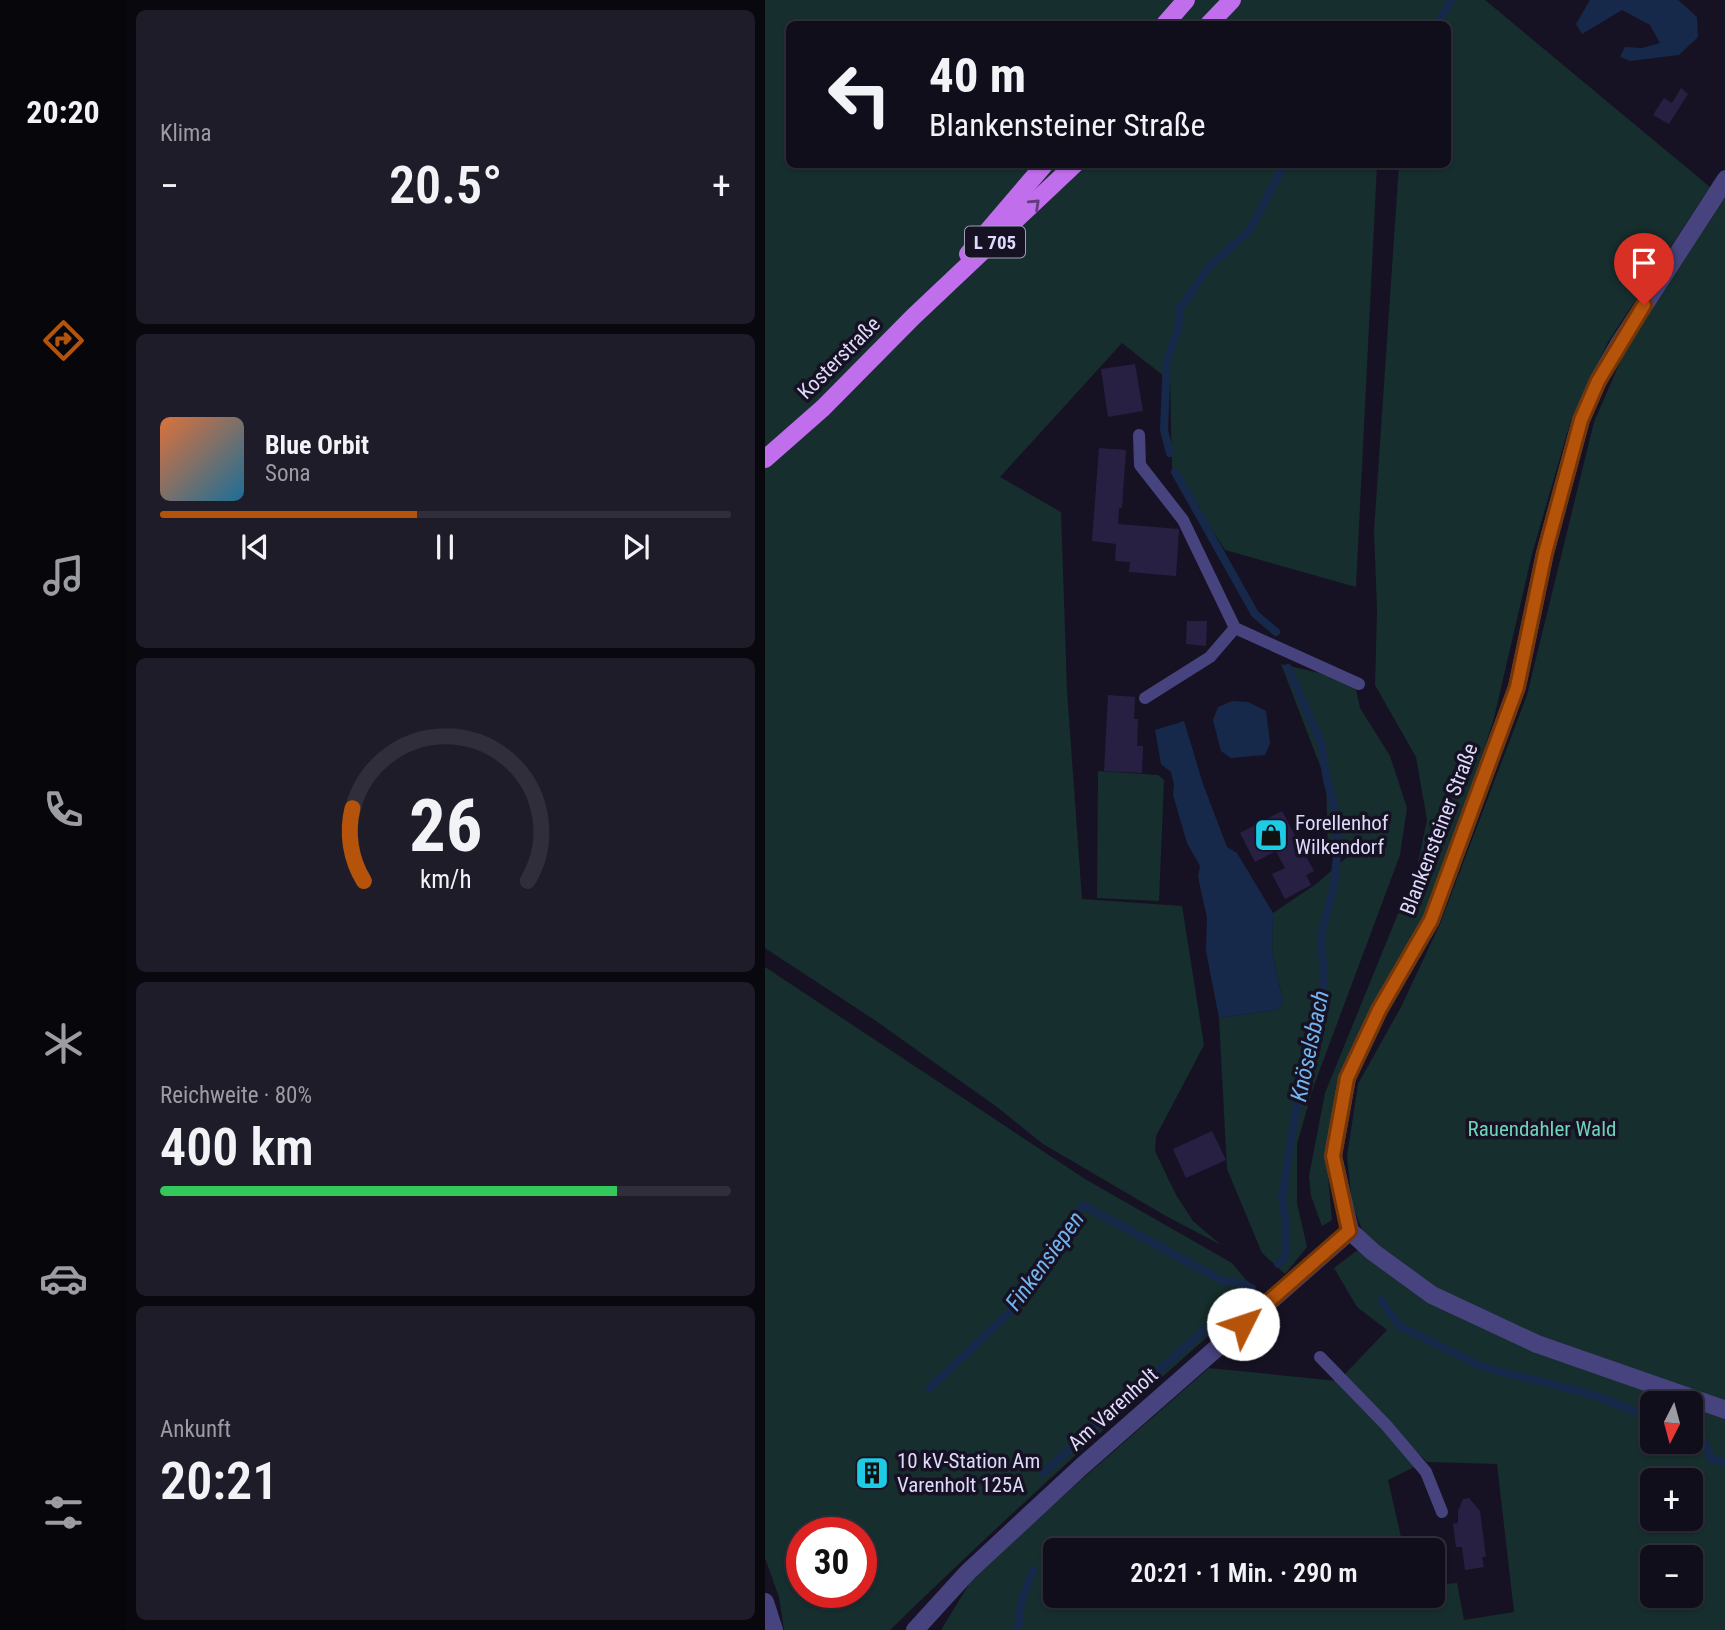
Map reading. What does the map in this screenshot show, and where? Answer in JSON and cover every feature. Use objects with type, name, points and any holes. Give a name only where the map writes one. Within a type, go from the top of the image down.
[{"type":"main road","points":[[1168,21],[1186,0]]},
{"type":"main road","points":[[1212,21],[1232,0]]},
{"type":"main road","name":"Kosterstraße","points":[[913,317],[1041,168]]},
{"type":"main road","name":"Kosterstraße","points":[[765,459],[823,408],[913,317],[1071,168]]},
{"type":"street","name":"Blankensteiner Straße","points":[[1349,1231],[1333,1156],[1347,1078],[1379,1010],[1431,920],[1517,687],[1545,553],[1581,420],[1598,381],[1619,344],[1725,179]]},
{"type":"street","points":[[1349,1231],[1432,1295],[1537,1344],[1725,1410]]},
{"type":"street","name":"Am Varenholt","points":[[915,1630],[968,1572],[1060,1486],[1349,1231]]},
{"type":"street","points":[[765,1602],[774,1630]]},
{"type":"lane","points":[[1139,435],[1140,465],[1183,520],[1235,628],[1359,684]]},
{"type":"lane","points":[[1145,698],[1210,657],[1235,628]]},
{"type":"lane","points":[[1320,1357],[1386,1424],[1426,1472],[1442,1512]]},
{"type":"green space","points":[[765,0],[1485,0],[1710,187],[1608,342],[1571,420],[1532,554],[1494,718],[1463,816],[1422,921],[1373,1005],[1339,1073],[1326,1154],[1332,1220],[1322,1226],[1311,1196],[1309,1176],[1325,1093],[1417,867],[1427,820],[1416,757],[1375,685],[1377,609],[1374,531],[1399,168],[1451,168],[1451,21],[786,21],[786,168],[1377,168],[1356,587],[1225,550],[1172,468],[1170,381],[1122,343],[1000,477],[1061,512],[1067,690],[1082,899],[1182,906],[1204,1045],[1156,1136],[1155,1151],[1176,1195],[1193,1221],[1221,1245],[1043,1144],[997,1107],[876,1021],[765,948]]},
{"type":"green space","name":"Rauendahler Wald","points":[[1725,196],[1725,1630],[941,1630],[971,1581],[1017,1536],[1209,1368],[1338,1381],[1420,1464],[1388,1480],[1401,1538],[1043,1538],[1043,1608],[1445,1608],[1445,1584],[1457,1583],[1464,1620],[1514,1612],[1497,1464],[1427,1462],[1342,1377],[1387,1330],[1357,1307],[1334,1268],[1367,1243],[1352,1203],[1347,1156],[1358,1084],[1401,1007],[1440,924],[1527,695],[1594,422],[1627,346]]},
{"type":"green space","points":[[1281,664],[1354,681],[1360,708],[1390,756],[1407,808],[1400,855],[1313,1088],[1297,1144],[1297,1203],[1307,1247],[1285,1274],[1262,1253],[1227,1169],[1219,1018],[1276,1010],[1283,1003],[1272,950],[1273,913],[1316,884],[1348,856],[1328,854],[1326,781]]},
{"type":"green space","points":[[1098,771],[1158,775],[1164,780],[1159,901],[1097,898]]},
{"type":"green space","points":[[765,967],[1085,1179],[1232,1263],[1257,1293],[1071,1459],[890,1630],[784,1630],[779,1597],[765,1558]]},
{"type":"water","points":[[1590,0],[1678,0],[1697,17],[1698,37],[1679,55],[1630,61],[1620,57],[1625,47],[1642,48],[1660,43],[1650,25],[1622,10],[1582,34],[1576,24]]},
{"type":"water","points":[[1232,701],[1248,702],[1266,711],[1270,743],[1265,755],[1231,758],[1221,751],[1213,720],[1218,707]]},
{"type":"water","points":[[1184,721],[1203,784],[1227,847],[1237,853],[1273,913],[1272,950],[1283,1003],[1276,1010],[1219,1018],[1206,951],[1207,918],[1198,877],[1200,866],[1187,843],[1173,795],[1171,772],[1161,764],[1155,730]]},
{"type":"building","points":[[1681,88],[1688,94],[1669,124],[1653,115],[1664,98],[1672,103]]},
{"type":"building","points":[[1135,364],[1143,411],[1108,417],[1101,369]]},
{"type":"building","points":[[1099,448],[1126,450],[1122,508],[1119,508],[1118,524],[1179,529],[1176,576],[1129,572],[1130,562],[1115,561],[1116,544],[1092,541]]},
{"type":"building","points":[[1187,621],[1207,621],[1206,646],[1186,644]]},
{"type":"building","points":[[1108,695],[1135,697],[1134,719],[1138,719],[1137,746],[1143,746],[1142,773],[1104,771]]},
{"type":"building","points":[[1282,811],[1314,871],[1306,875],[1311,885],[1285,899],[1272,874],[1285,868],[1276,851],[1255,862],[1240,833]]},
{"type":"building","points":[[1212,1131],[1226,1160],[1186,1178],[1173,1149]]},
{"type":"building","name":"10 kV-Station Am Varenholt 125A","points":[[873,1458],[887,1474],[871,1487],[857,1471]]},
{"type":"building","points":[[1469,1498],[1480,1511],[1486,1557],[1482,1557],[1484,1567],[1465,1570],[1462,1547],[1456,1547],[1453,1524],[1458,1523],[1458,1511],[1463,1499]]},
{"type":"waterway","name":"Knöselsbach","points":[[1439,21],[1451,0]]},
{"type":"waterway","name":"Knöselsbach","points":[[1170,453],[1164,430],[1167,359],[1178,330],[1180,308],[1209,267],[1250,230],[1284,168]]},
{"type":"waterway","name":"Knöselsbach","points":[[1175,472],[1255,614],[1276,632]]},
{"type":"waterway","name":"Knöselsbach","points":[[1278,1264],[1284,1258],[1286,1249],[1286,1222],[1282,1198],[1299,1091],[1304,1081],[1324,982],[1321,935],[1334,887],[1338,843],[1334,806],[1321,743],[1288,668]]},
{"type":"waterway","name":"Finkensiepen","points":[[930,1388],[1016,1306],[1083,1205],[1223,1281],[1242,1283],[1252,1288],[1043,1473]]},
{"type":"waterway","points":[[1381,1300],[1399,1326],[1483,1367],[1591,1394],[1640,1413]]},
{"type":"waterway","points":[[1703,1440],[1711,1459],[1726,1462]]},
{"type":"waterway","name":"Knöselsbach","points":[[1018,1630],[1021,1603],[1033,1570]]},
{"type":"place","name":"Forellenhof Wilkendorf","points":[[1271,835]]},
{"type":"place","name":"10 kV-Station Am Varenholt 125A","points":[[872,1473]]},
{"type":"route","points":[[1243,1324],[1349,1231],[1333,1156],[1347,1078],[1379,1010],[1431,920],[1517,687],[1545,553],[1581,420],[1598,381],[1644,305]]}]
